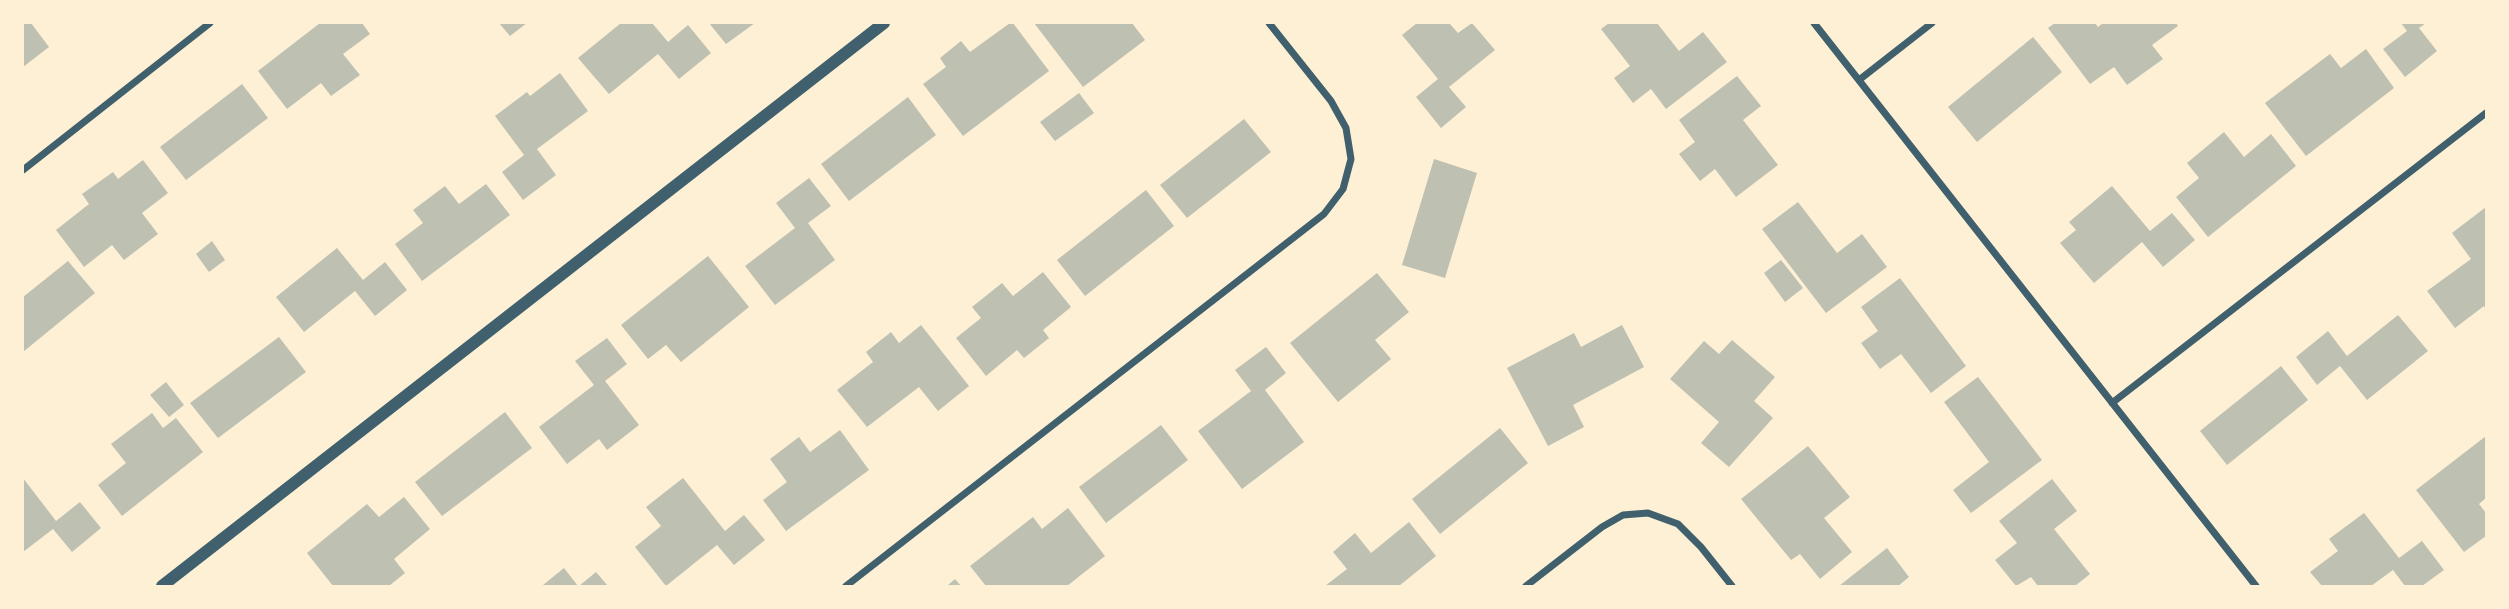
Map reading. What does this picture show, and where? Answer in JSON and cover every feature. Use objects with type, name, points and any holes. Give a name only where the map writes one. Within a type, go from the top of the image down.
[{"type":"street","points":[[23,170],[210,23]]},
{"type":"street","points":[[162,586],[884,23]]},
{"type":"street","points":[[846,586],[1324,214],[1343,189],[1351,159],[1346,128],[1331,101],[1269,23]]},
{"type":"street","points":[[1814,23],[2256,586]]},
{"type":"street","points":[[1859,80],[1931,23]]},
{"type":"street","points":[[2112,403],[2486,113]]},
{"type":"street","points":[[1526,586],[1602,527],[1623,515],[1648,513],[1678,524],[1701,547],[1732,586]]},
{"type":"building","points":[[23,23],[31,23],[49,47],[23,67]]},
{"type":"building","points":[[320,23],[362,23],[370,34],[343,54],[360,75],[331,96],[321,83],[287,109],[258,71]]},
{"type":"building","points":[[499,23],[527,23],[510,36]]},
{"type":"building","points":[[621,23],[652,23],[668,42],[688,25],[711,53],[679,79],[658,54],[609,94],[578,58]]},
{"type":"building","points":[[709,23],[755,23],[726,44]]},
{"type":"building","points":[[1013,23],[1049,71],[963,136],[923,84],[946,67],[940,58],[961,41],[970,52]]},
{"type":"building","points":[[1034,23],[1132,23],[1145,40],[1083,87]]},
{"type":"building","points":[[1417,23],[1449,23],[1458,33],[1472,23],[1495,50],[1449,87],[1466,107],[1441,128],[1416,97],[1438,79],[1402,35]]},
{"type":"building","points":[[1609,23],[1657,23],[1679,51],[1703,32],[1727,62],[1666,109],[1651,89],[1633,103],[1614,78],[1630,66],[1601,29]]},
{"type":"building","points":[[2055,23],[2095,23],[2098,27],[2103,23],[2176,23],[2178,26],[2152,45],[2163,59],[2127,85],[2114,67],[2090,84],[2048,28]]},
{"type":"building","points":[[2401,23],[2426,23],[2419,28],[2437,51],[2405,77],[2383,49],[2407,31]]},
{"type":"building","points":[[2033,37],[2062,72],[1977,142],[1948,107]]},
{"type":"building","points":[[2366,49],[2394,88],[2306,156],[2265,103],[2330,54],[2341,68]]},
{"type":"building","points":[[560,73],[588,111],[537,149],[556,175],[523,200],[502,172],[524,155],[495,116],[527,92],[530,96]]},
{"type":"building","points":[[1737,76],[1761,106],[1743,120],[1778,165],[1736,197],[1715,169],[1700,181],[1679,154],[1695,142],[1679,120]]},
{"type":"building","points":[[242,84],[268,118],[186,180],[160,147]]},
{"type":"building","points":[[1079,93],[1094,113],[1055,141],[1040,122]]},
{"type":"building","points":[[908,97],[936,135],[849,201],[821,164]]},
{"type":"building","points":[[1244,119],[1271,152],[1187,218],[1160,185]]},
{"type":"building","points":[[2224,132],[2244,157],[2271,134],[2296,166],[2208,237],[2176,197],[2199,178],[2187,163]]},
{"type":"building","points":[[1434,159],[1477,173],[1445,278],[1402,265]]},
{"type":"building","points":[[143,160],[168,193],[142,213],[158,234],[124,260],[112,245],[84,267],[56,230],[89,204],[82,194],[113,172],[118,179]]},
{"type":"building","points":[[809,178],[831,206],[808,223],[835,260],[775,305],[745,266],[795,228],[776,203]]},
{"type":"building","points":[[486,184],[510,215],[422,281],[395,244],[423,223],[413,210],[445,186],[459,204]]},
{"type":"building","points":[[2112,186],[2150,231],[2172,213],[2195,240],[2163,267],[2142,242],[2094,283],[2060,243],[2076,230],[2069,222]]},
{"type":"building","points":[[1146,190],[1174,226],[1085,296],[1057,260]]},
{"type":"building","points":[[1798,202],[1837,253],[1862,234],[1887,267],[1826,313],[1762,229]]},
{"type":"building","points":[[2486,207],[2486,310],[2484,306],[2455,328],[2427,291],[2471,259],[2452,233]]},
{"type":"building","points":[[212,241],[225,260],[209,272],[196,254]]},
{"type":"building","points":[[337,248],[363,280],[385,262],[407,290],[375,316],[355,291],[304,332],[276,297]]},
{"type":"building","points":[[708,256],[749,307],[681,362],[666,345],[648,359],[621,325]]},
{"type":"building","points":[[1781,260],[1803,288],[1785,302],[1764,273]]},
{"type":"building","points":[[68,261],[95,293],[23,352],[23,297]]},
{"type":"building","points":[[1043,272],[1071,307],[1043,330],[1049,338],[1024,358],[1017,350],[986,376],[956,338],[981,318],[972,307],[1002,283],[1013,296]]},
{"type":"building","points":[[1377,273],[1409,312],[1375,340],[1391,359],[1338,402],[1290,343]]},
{"type":"building","points":[[1900,278],[1966,366],[1931,393],[1901,354],[1880,369],[1861,343],[1878,331],[1861,307]]},
{"type":"building","points":[[2398,315],[2428,351],[2367,400],[2340,366],[2317,385],[2296,357],[2328,331],[2347,356]]},
{"type":"building","points":[[921,325],[969,386],[938,411],[919,387],[867,427],[837,390],[873,362],[866,352],[891,332],[899,343]]},
{"type":"building","points":[[1622,325],[1644,367],[1573,405],[1584,427],[1548,446],[1507,368],[1574,333],[1581,347]]},
{"type":"building","points":[[279,337],[306,372],[218,438],[190,403]]},
{"type":"building","points":[[607,338],[627,364],[605,381],[639,425],[607,450],[599,439],[567,464],[539,427],[594,385],[575,361]]},
{"type":"building","points":[[1732,340],[1775,377],[1754,401],[1773,418],[1729,467],[1701,443],[1719,422],[1670,379],[1704,341],[1719,354]]},
{"type":"building","points":[[1266,347],[1286,373],[1265,390],[1304,442],[1242,489],[1198,431],[1251,391],[1235,370]]},
{"type":"building","points":[[2281,366],[2308,400],[2227,465],[2200,431]]},
{"type":"building","points":[[1978,377],[2042,460],[1971,513],[1953,490],[1989,462],[1944,402]]},
{"type":"building","points":[[166,382],[184,405],[169,417],[150,395]]},
{"type":"building","points":[[505,412],[532,448],[442,516],[415,482]]},
{"type":"building","points":[[152,413],[163,428],[176,418],[203,452],[122,516],[98,485],[126,463],[111,444]]},
{"type":"building","points":[[1161,425],[1188,460],[1106,523],[1079,487]]},
{"type":"building","points":[[1500,428],[1528,463],[1440,534],[1412,499]]},
{"type":"building","points":[[840,430],[869,470],[786,531],[763,500],[787,482],[770,459],[799,437],[810,452]]},
{"type":"building","points":[[2486,436],[2486,498],[2479,504],[2486,513],[2486,536],[2464,552],[2416,490]]},
{"type":"building","points":[[1808,446],[1850,497],[1824,518],[1852,552],[1820,579],[1800,554],[1791,560],[1741,499]]},
{"type":"building","points":[[23,478],[56,521],[80,502],[101,528],[72,552],[53,529],[23,552]]},
{"type":"building","points":[[683,478],[725,531],[744,515],[765,540],[734,565],[717,545],[666,586],[635,547],[661,526],[646,507]]},
{"type":"building","points":[[2052,479],[2077,511],[2054,529],[2090,574],[2075,586],[2038,586],[2031,577],[2016,586],[1995,560],[2017,543],[1999,521]]},
{"type":"building","points":[[404,497],[430,529],[394,559],[405,573],[389,586],[333,586],[307,553],[367,504],[379,517]]},
{"type":"building","points":[[1068,508],[1105,556],[1067,586],[986,586],[970,566],[1033,517],[1042,529]]},
{"type":"building","points":[[2364,513],[2399,558],[2422,541],[2444,570],[2422,586],[2405,586],[2393,570],[2371,586],[2322,586],[2310,572],[2338,551],[2329,539]]},
{"type":"building","points":[[1409,522],[1436,556],[1399,586],[1325,586],[1347,569],[1333,552],[1355,533],[1371,553]]},
{"type":"building","points":[[1887,548],[1909,577],[1898,586],[1839,586]]},
{"type":"building","points":[[564,568],[578,586],[543,585]]},
{"type":"building","points":[[596,572],[608,586],[579,586]]},
{"type":"building","points":[[955,579],[961,586],[947,586]]}]
